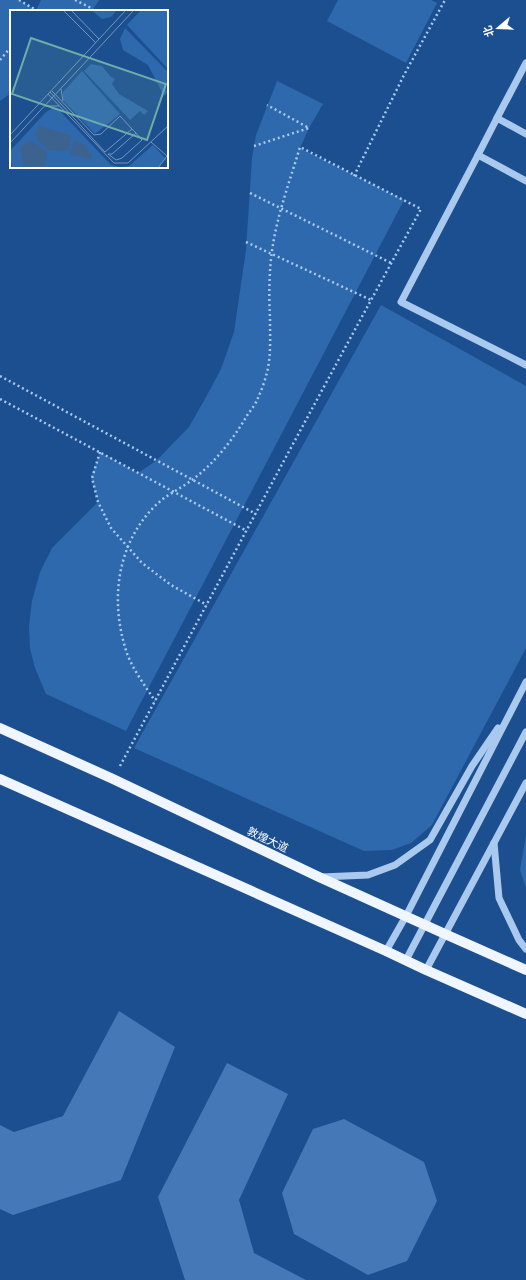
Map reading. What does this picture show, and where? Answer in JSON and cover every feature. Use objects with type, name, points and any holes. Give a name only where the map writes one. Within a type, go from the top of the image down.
[{"type":"main road","name":"敦煌大道","points":[[0,728],[113,779],[319,877],[526,970]]},
{"type":"main road","points":[[0,779],[386,950],[426,970],[526,1014]]},
{"type":"lane","points":[[526,63],[402,302],[526,365]]},
{"type":"lane","points":[[497,118],[526,134]]},
{"type":"lane","points":[[478,155],[526,181]]},
{"type":"lane","points":[[386,950],[406,916],[526,682]]},
{"type":"lane","points":[[319,877],[368,875],[395,865],[430,840],[472,766],[514,705]]},
{"type":"lane","points":[[406,960],[526,732]]},
{"type":"lane","points":[[426,970],[526,783]]},
{"type":"lane","points":[[494,842],[499,898],[519,940],[526,949]]},
{"type":"path","points":[[19,0],[36,10]]},
{"type":"path","points":[[75,0],[93,10]]},
{"type":"path","points":[[354,176],[404,75],[445,0]]},
{"type":"path","points":[[0,60],[10,48]]},
{"type":"path","points":[[254,146],[309,128],[267,105]]},
{"type":"path","points":[[113,779],[421,209],[300,148],[277,221],[272,254],[270,306],[271,347],[268,369],[257,399],[239,428],[214,459],[193,480],[157,504],[143,520],[131,539],[122,562],[118,585],[118,615],[125,648],[136,672],[155,701]]},
{"type":"path","points":[[250,193],[391,263]]},
{"type":"path","points":[[246,242],[371,300]]},
{"type":"path","points":[[0,376],[256,514]]},
{"type":"path","points":[[0,399],[247,531]]},
{"type":"path","points":[[100,452],[92,478],[98,502],[111,528],[142,564],[171,584],[207,605]]},
{"type":"shaded area","points":[[0,0],[19,0],[36,10],[10,10],[10,94],[0,101]]},
{"type":"shaded area","points":[[41,0],[99,0],[93,10],[36,10]]},
{"type":"shaded area","points":[[338,0],[431,0],[437,3],[406,63],[327,21]]},
{"type":"shaded area","points":[[277,81],[323,104],[309,128],[300,148],[404,200],[126,731],[46,694],[35,668],[30,649],[29,626],[32,601],[40,572],[52,548],[98,502],[91,477],[100,452],[138,473],[157,460],[189,427],[221,369],[234,332],[246,250],[252,158],[256,135]]},
{"type":"shaded area","points":[[381,305],[526,386],[526,648],[432,825],[411,843],[392,850],[364,851],[134,748]]},
{"type":"shaded area","points":[[526,835],[526,888],[520,870]]},
{"type":"building","points":[[119,1011],[175,1047],[121,1180],[13,1215],[0,1209],[0,1125],[14,1132],[63,1116]]},
{"type":"building","points":[[227,1063],[288,1094],[239,1200],[254,1253],[306,1280],[185,1280],[158,1197]]},
{"type":"building","points":[[344,1119],[424,1162],[437,1201],[407,1261],[368,1275],[294,1234],[282,1193],[313,1129]]}]
